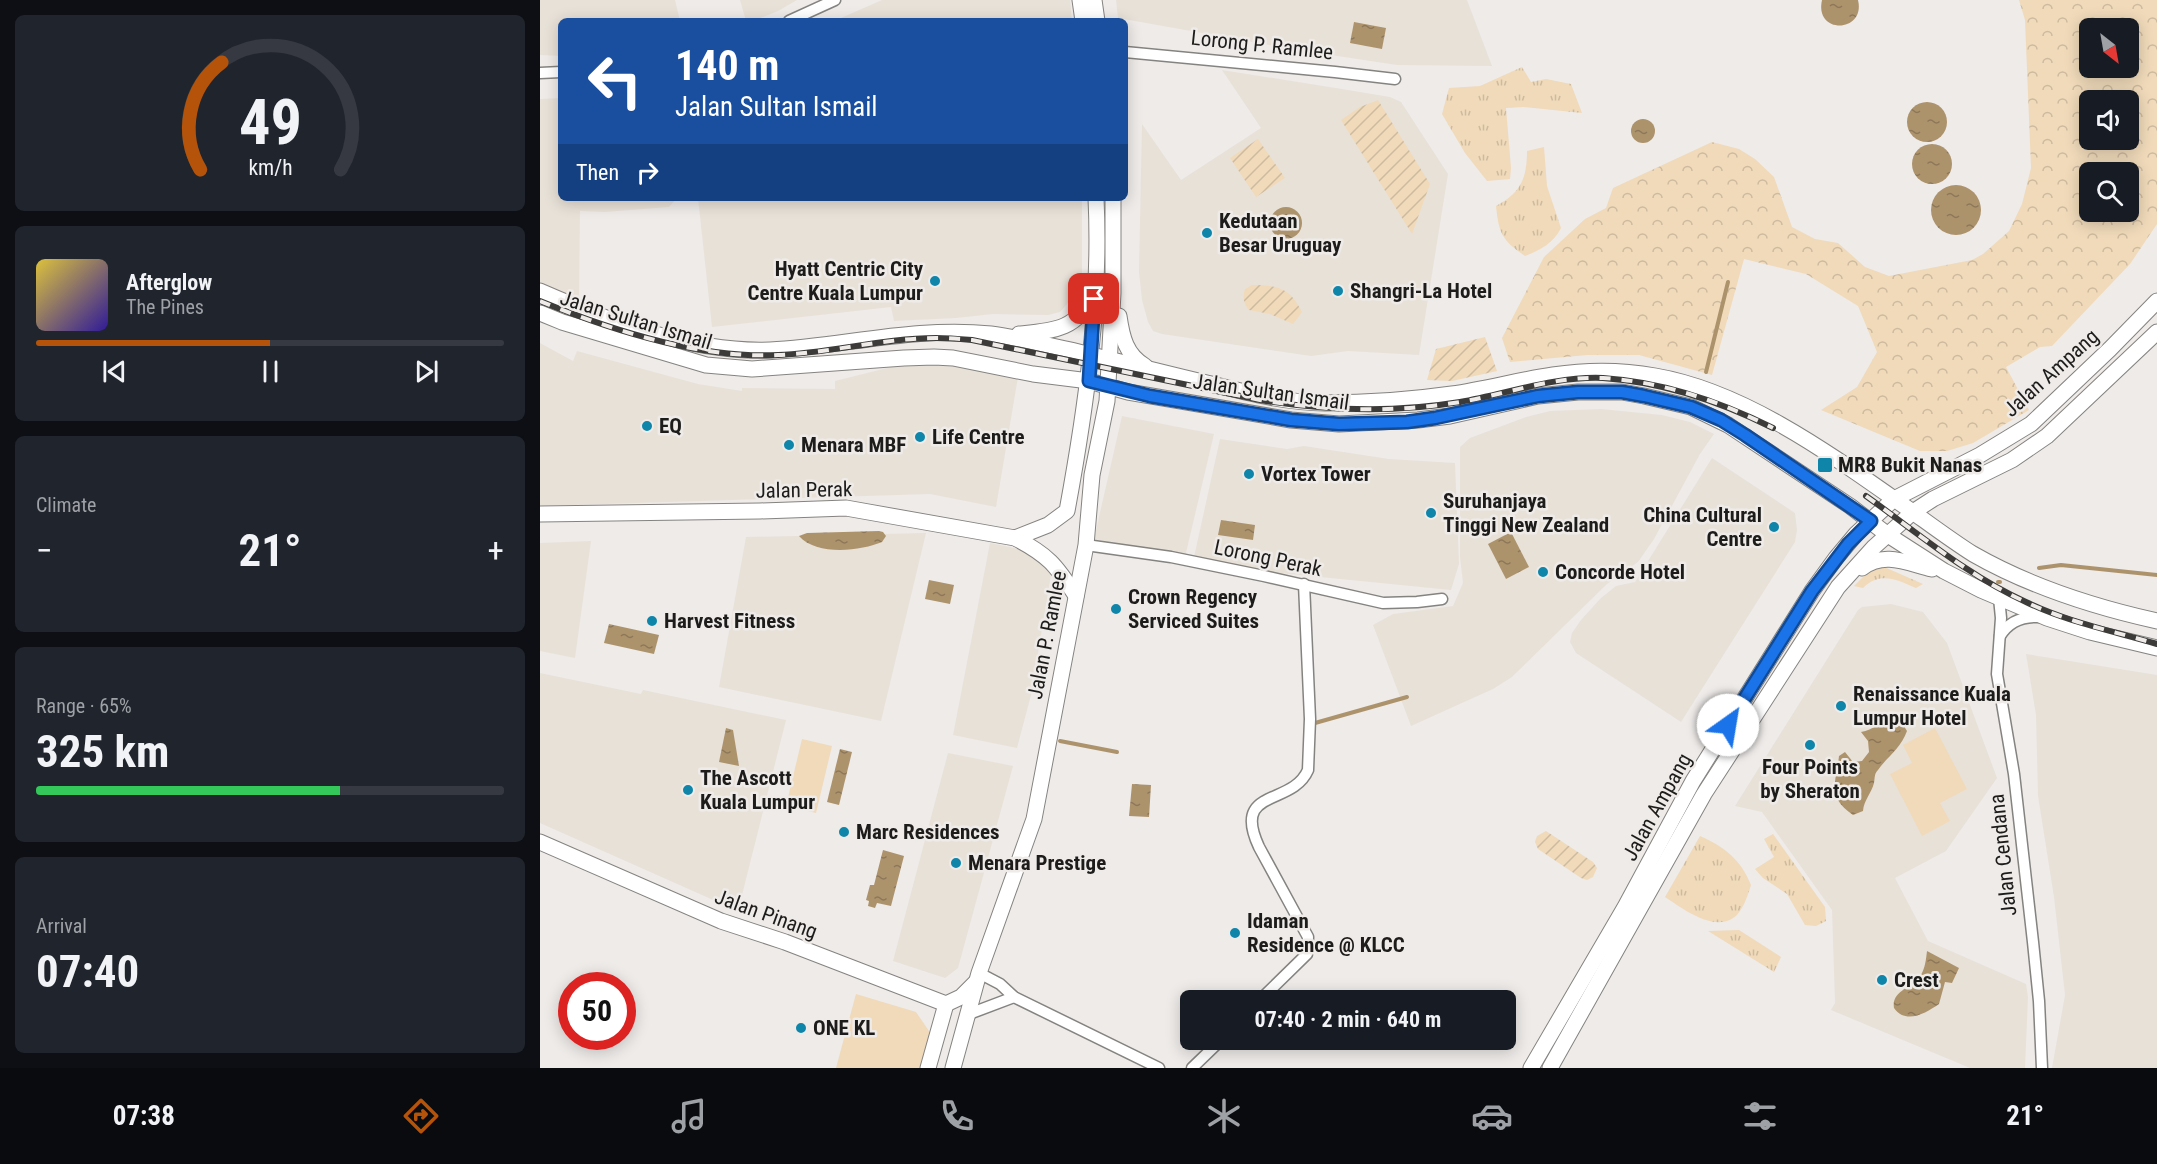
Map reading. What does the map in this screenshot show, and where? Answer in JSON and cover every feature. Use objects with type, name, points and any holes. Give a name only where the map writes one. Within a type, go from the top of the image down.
[{"type":"main road","points":[[1080,0],[1083,18]]},
{"type":"main road","points":[[1094,0],[1096,18]]},
{"type":"main road","points":[[1015,537],[1047,525],[1066,511],[1092,354],[1096,201]]},
{"type":"main road","name":"Jalan P. Ramlee","points":[[953,1068],[977,978],[1034,819],[1086,545],[1092,475],[1108,394],[1113,293],[1113,201]]},
{"type":"main road","points":[[1005,336],[1052,331],[1077,319],[1083,314],[1095,280]]},
{"type":"main road","name":"Jalan Sultan Ismail","points":[[540,291],[648,332],[724,348],[768,350],[906,334],[968,332],[1005,336],[1092,354],[1153,371],[1300,402],[1389,401],[1456,394],[1559,374],[1603,372],[1657,376],[1716,393],[1760,414],[1828,454],[1969,551],[1996,566],[2091,604],[2157,621]]},
{"type":"main road","points":[[1113,293],[1127,347],[1134,360],[1153,371]]},
{"type":"main road","name":"Jalan Ampang","points":[[1532,1068],[1625,907],[1693,782],[1812,591],[1848,544],[1894,499],[1980,455],[2031,424],[2157,301]]},
{"type":"main road","name":"Jalan Sultan Ismail","points":[[540,313],[562,322],[706,365],[733,368],[774,368],[934,357],[1089,381],[1108,394],[1128,392],[1291,420],[1339,424],[1407,422],[1538,396],[1568,393],[1622,392],[1644,396],[1691,407],[1721,420],[1944,571],[2047,618],[2090,632],[2157,648]]},
{"type":"main road","name":"Jalan Ampang","points":[[1550,1068],[1704,794],[1838,587],[1874,547],[1913,512],[1933,499],[2012,459],[2047,436],[2157,332]]},
{"type":"main road","name":"Jalan Perak","points":[[540,514],[760,511],[846,507],[1015,537],[1035,548],[1051,561],[1076,596]]},
{"type":"main road","points":[[1838,587],[1868,563],[1884,558],[1944,571]]},
{"type":"main road","name":"Jalan Pinang","points":[[540,842],[722,921],[785,942],[946,1004]]},
{"type":"main road","points":[[928,1068],[946,1004],[961,997],[977,978]]},
{"type":"street","points":[[796,18],[835,0]]},
{"type":"street","name":"Lorong P. Ramlee","points":[[1128,52],[1395,79]]},
{"type":"street","points":[[540,73],[558,72]]},
{"type":"street","name":"Lorong Perak","points":[[1086,545],[1171,557],[1304,584],[1383,603],[1442,599]]},
{"type":"street","points":[[1270,990],[1307,954],[1309,946],[1308,937],[1259,847],[1251,822],[1253,811],[1260,802],[1287,791],[1305,777],[1308,770],[1310,719],[1304,584]]},
{"type":"street","name":"Jalan Cendana","points":[[2000,598],[1998,674],[2014,774],[2033,942],[2039,1000],[2042,1068]]},
{"type":"street","points":[[1999,639],[2007,626],[2019,620],[2036,616],[2047,618]]},
{"type":"street","points":[[977,978],[1000,984],[1014,997],[1159,1068]]},
{"type":"street","points":[[969,1014],[1014,997]]},
{"type":"street","points":[[1192,1068],[1211,1050]]},
{"type":"shaded area","points":[[540,0],[675,0],[679,18],[558,18],[558,56],[540,55]]},
{"type":"shaded area","points":[[740,0],[797,0],[760,18],[745,18]]},
{"type":"shaded area","points":[[882,0],[1070,0],[1072,18],[841,18]]},
{"type":"shaded area","points":[[1116,0],[1467,0],[1492,66],[1397,65],[1291,49],[1118,18]]},
{"type":"shaded area","points":[[1222,70],[1390,97],[1401,102],[1448,174],[1419,355],[1348,351],[1311,356],[1153,331],[1142,300],[1139,272],[1142,124],[1181,180],[1261,128]]},
{"type":"shaded area","points":[[558,98],[558,201],[674,201],[669,207],[605,212],[580,211],[579,299],[540,285],[540,99]]},
{"type":"shaded area","points":[[698,201],[1082,201],[1082,273],[1075,295],[1060,312],[1048,315],[993,314],[894,321],[891,307],[712,327]]},
{"type":"shaded area","points":[[540,343],[573,361],[577,351],[698,384],[742,391],[742,388],[835,389],[835,381],[899,365],[983,366],[1018,377],[996,507],[930,494],[540,506]]},
{"type":"shaded area","name":"Concorde Hotel","points":[[1601,409],[1662,415],[1690,422],[1714,434],[1700,454],[1654,539],[1638,562],[1607,584],[1512,677],[1493,689],[1411,726],[1373,625],[1393,614],[1453,606],[1463,583],[1460,557],[1460,447],[1470,438],[1526,417],[1550,411]]},
{"type":"shaded area","points":[[1122,416],[1214,434],[1185,557],[1094,539]]},
{"type":"shaded area","points":[[1220,439],[1287,449],[1304,446],[1389,459],[1455,463],[1459,564],[1451,590],[1261,571],[1194,557]]},
{"type":"shaded area","points":[[1712,458],[1795,513],[1797,530],[1795,542],[1681,722],[1576,653],[1570,642],[1572,633],[1581,620],[1601,598],[1616,586],[1635,582]]},
{"type":"shaded area","points":[[926,533],[881,721],[719,687],[746,537]]},
{"type":"shaded area","points":[[591,541],[575,658],[540,651],[540,543]]},
{"type":"shaded area","points":[[990,543],[1034,552],[1051,575],[1031,695],[1017,748],[953,735]]},
{"type":"shaded area","points":[[1891,604],[1923,612],[1947,643],[1997,778],[1946,851],[1895,878],[1928,941],[2026,984],[2028,997],[2025,1068],[1970,1068],[1831,1010],[1835,1003],[1832,910],[1762,812],[1735,806],[1858,610],[1862,607]]},
{"type":"shaded area","points":[[2026,654],[2157,675],[2157,1068],[2052,1068],[2065,995],[2054,897],[2038,796],[2036,715]]},
{"type":"shaded area","points":[[540,673],[641,694],[643,690],[786,720],[738,911],[540,823]]},
{"type":"shaded area","points":[[948,753],[1013,766],[958,968],[945,978],[893,961]]},
{"type":"green space","points":[[2019,0],[2157,0],[2157,224],[2130,264],[2052,346],[2040,347],[2006,367],[2029,410],[1973,443],[1947,451],[1920,451],[1821,410],[1857,387],[1877,352],[1858,306],[1806,274],[1744,259],[1712,375],[1639,355],[1587,355],[1510,362],[1502,338],[1544,257],[1585,219],[1606,208],[1613,188],[1712,142],[1739,149],[1755,159],[1774,177],[1792,227],[1815,239],[1838,243],[1865,267],[1889,276],[1972,260],[1983,254],[2009,231],[2022,204],[2031,168],[2025,20]]},
{"type":"green space","points":[[1522,67],[1531,82],[1546,79],[1571,84],[1582,113],[1523,107],[1506,108],[1510,179],[1487,181],[1465,153],[1442,114],[1449,88],[1480,86]]},
{"type":"green space","points":[[1378,100],[1430,184],[1412,234],[1341,120],[1360,107]]},
{"type":"green space","points":[[1258,139],[1285,178],[1256,197],[1230,158]]},
{"type":"green space","points":[[1544,147],[1547,186],[1561,228],[1555,238],[1546,245],[1525,256],[1507,241],[1500,230],[1496,206],[1511,196],[1521,184],[1526,169],[1527,151]]},
{"type":"green space","points":[[1252,285],[1276,287],[1288,293],[1302,312],[1293,324],[1270,314],[1249,310],[1244,295],[1245,289]]},
{"type":"green space","points":[[1485,337],[1497,371],[1452,381],[1427,380],[1436,349]]},
{"type":"green space","points":[[1874,566],[1882,566],[1923,584],[1916,588],[1882,578],[1863,588],[1854,586]]},
{"type":"green space","points":[[1935,728],[1967,789],[1940,803],[1950,821],[1922,836],[1890,774],[1912,763],[1903,745]]},
{"type":"green space","points":[[802,739],[832,746],[816,813],[786,806]]},
{"type":"green space","points":[[1546,831],[1593,862],[1597,868],[1593,877],[1587,880],[1581,878],[1538,849],[1535,842],[1537,836]]},
{"type":"green space","points":[[1773,834],[1825,907],[1826,921],[1816,926],[1805,925],[1787,894],[1763,878],[1755,869],[1774,857],[1764,839]]},
{"type":"green space","points":[[1700,836],[1731,855],[1742,868],[1751,885],[1742,908],[1729,920],[1719,922],[1700,918],[1665,897]]},
{"type":"green space","points":[[1739,930],[1781,957],[1774,972],[1708,931]]},
{"type":"green space","points":[[856,994],[916,1012],[931,1034],[923,1068],[836,1068]]},
{"type":"water","points":[[1822,0],[1858,0],[1855,19],[1840,26],[1832,24],[1825,19]]},
{"type":"water","points":[[1354,22],[1386,28],[1382,49],[1350,43]]},
{"type":"water","points":[[1927,102],[1941,108],[1947,122],[1941,136],[1927,142],[1913,136],[1907,122],[1913,108]]},
{"type":"water","points":[[1643,119],[1652,122],[1655,131],[1652,140],[1643,143],[1634,140],[1631,131],[1634,122]]},
{"type":"water","points":[[1932,144],[1946,150],[1952,164],[1946,178],[1932,184],[1918,178],[1912,164],[1918,150]]},
{"type":"water","points":[[1951,185],[1961,185],[1974,192],[1981,205],[1981,215],[1974,228],[1961,235],[1951,235],[1942,231],[1935,224],[1931,215],[1931,205],[1935,196],[1942,189]]},
{"type":"water","points":[[1286,207],[1297,212],[1302,223],[1297,234],[1286,239],[1275,234],[1270,223],[1275,212]]},
{"type":"water","points":[[1221,520],[1255,525],[1253,540],[1218,535]]},
{"type":"water","points":[[879,531],[886,536],[882,542],[863,548],[839,550],[816,547],[799,536],[807,533]]},
{"type":"water","points":[[1511,532],[1529,567],[1506,579],[1488,544]]},
{"type":"water","points":[[929,580],[954,585],[950,604],[925,599]]},
{"type":"water","points":[[609,624],[659,635],[654,654],[604,643]]},
{"type":"water","points":[[1893,719],[1900,720],[1907,731],[1898,747],[1876,773],[1863,811],[1853,815],[1839,802],[1836,795],[1835,782],[1839,756],[1845,752],[1853,762],[1862,761],[1869,752],[1868,741],[1861,732]]},
{"type":"water","points":[[726,728],[733,730],[739,766],[719,762]]},
{"type":"water","points":[[840,749],[852,752],[839,805],[827,802]]},
{"type":"water","points":[[1132,784],[1151,785],[1149,817],[1129,816]]},
{"type":"water","points":[[883,850],[904,856],[891,906],[877,903],[875,908],[868,906],[869,901],[866,900],[870,885],[874,885]]},
{"type":"water","points":[[1927,951],[1959,968],[1952,983],[1945,982],[1939,1004],[1922,1014],[1904,1016],[1894,1008],[1894,1002],[1899,994],[1921,975]]},
{"type":"waterway","points":[[1706,372],[1728,282]]},
{"type":"waterway","points":[[2039,568],[2061,565],[2157,575]]},
{"type":"waterway","points":[[1315,723],[1407,697]]},
{"type":"waterway","points":[[1060,741],[1117,752]]},
{"type":"railway","points":[[540,301],[626,332],[718,352],[778,355],[916,339],[972,340],[1260,400],[1335,408],[1385,409],[1435,406],[1567,380],[1585,378],[1626,380],[1691,394],[1732,409],[1773,428]]},
{"type":"railway","points":[[1866,496],[1944,553],[2005,591],[2058,615],[2157,644]]},
{"type":"place","name":"Kedutaan Besar Uruguay","points":[[1207,233]]},
{"type":"place","name":"Hyatt Centric City Centre Kuala Lumpur","points":[[935,281]]},
{"type":"place","name":"Shangri-La Hotel","points":[[1338,291]]},
{"type":"place","name":"EQ","points":[[647,426]]},
{"type":"place","name":"Life Centre","points":[[920,437]]},
{"type":"place","name":"Menara MBF","points":[[789,445]]},
{"type":"place","name":"MR8 Bukit Nanas","points":[[1825,465]]},
{"type":"place","name":"Vortex Tower","points":[[1249,474]]},
{"type":"place","name":"Suruhanjaya Tinggi New Zealand","points":[[1431,513]]},
{"type":"place","name":"China Cultural Centre","points":[[1774,527]]},
{"type":"place","name":"Concorde Hotel","points":[[1543,572]]},
{"type":"place","name":"Crown Regency Serviced Suites","points":[[1116,609]]},
{"type":"place","name":"Harvest Fitness","points":[[652,621]]},
{"type":"place","name":"Renaissance Kuala Lumpur Hotel","points":[[1841,706]]},
{"type":"place","name":"Four Points by Sheraton","points":[[1810,745]]},
{"type":"place","name":"The Ascott Kuala Lumpur","points":[[688,790]]},
{"type":"place","name":"Marc Residences","points":[[844,832]]},
{"type":"place","name":"Menara Prestige","points":[[956,863]]},
{"type":"place","name":"Idaman Residence @ KLCC","points":[[1235,933]]},
{"type":"place","name":"Crest","points":[[1882,980]]},
{"type":"place","name":"ONE KL","points":[[801,1028]]},
{"type":"route","points":[[1094,299],[1089,381],[1124,391],[1291,420],[1339,424],[1407,422],[1450,416],[1538,396],[1578,392],[1622,392],[1691,407],[1721,420],[1745,435],[1871,521],[1856,534],[1812,591],[1728,725]]}]
